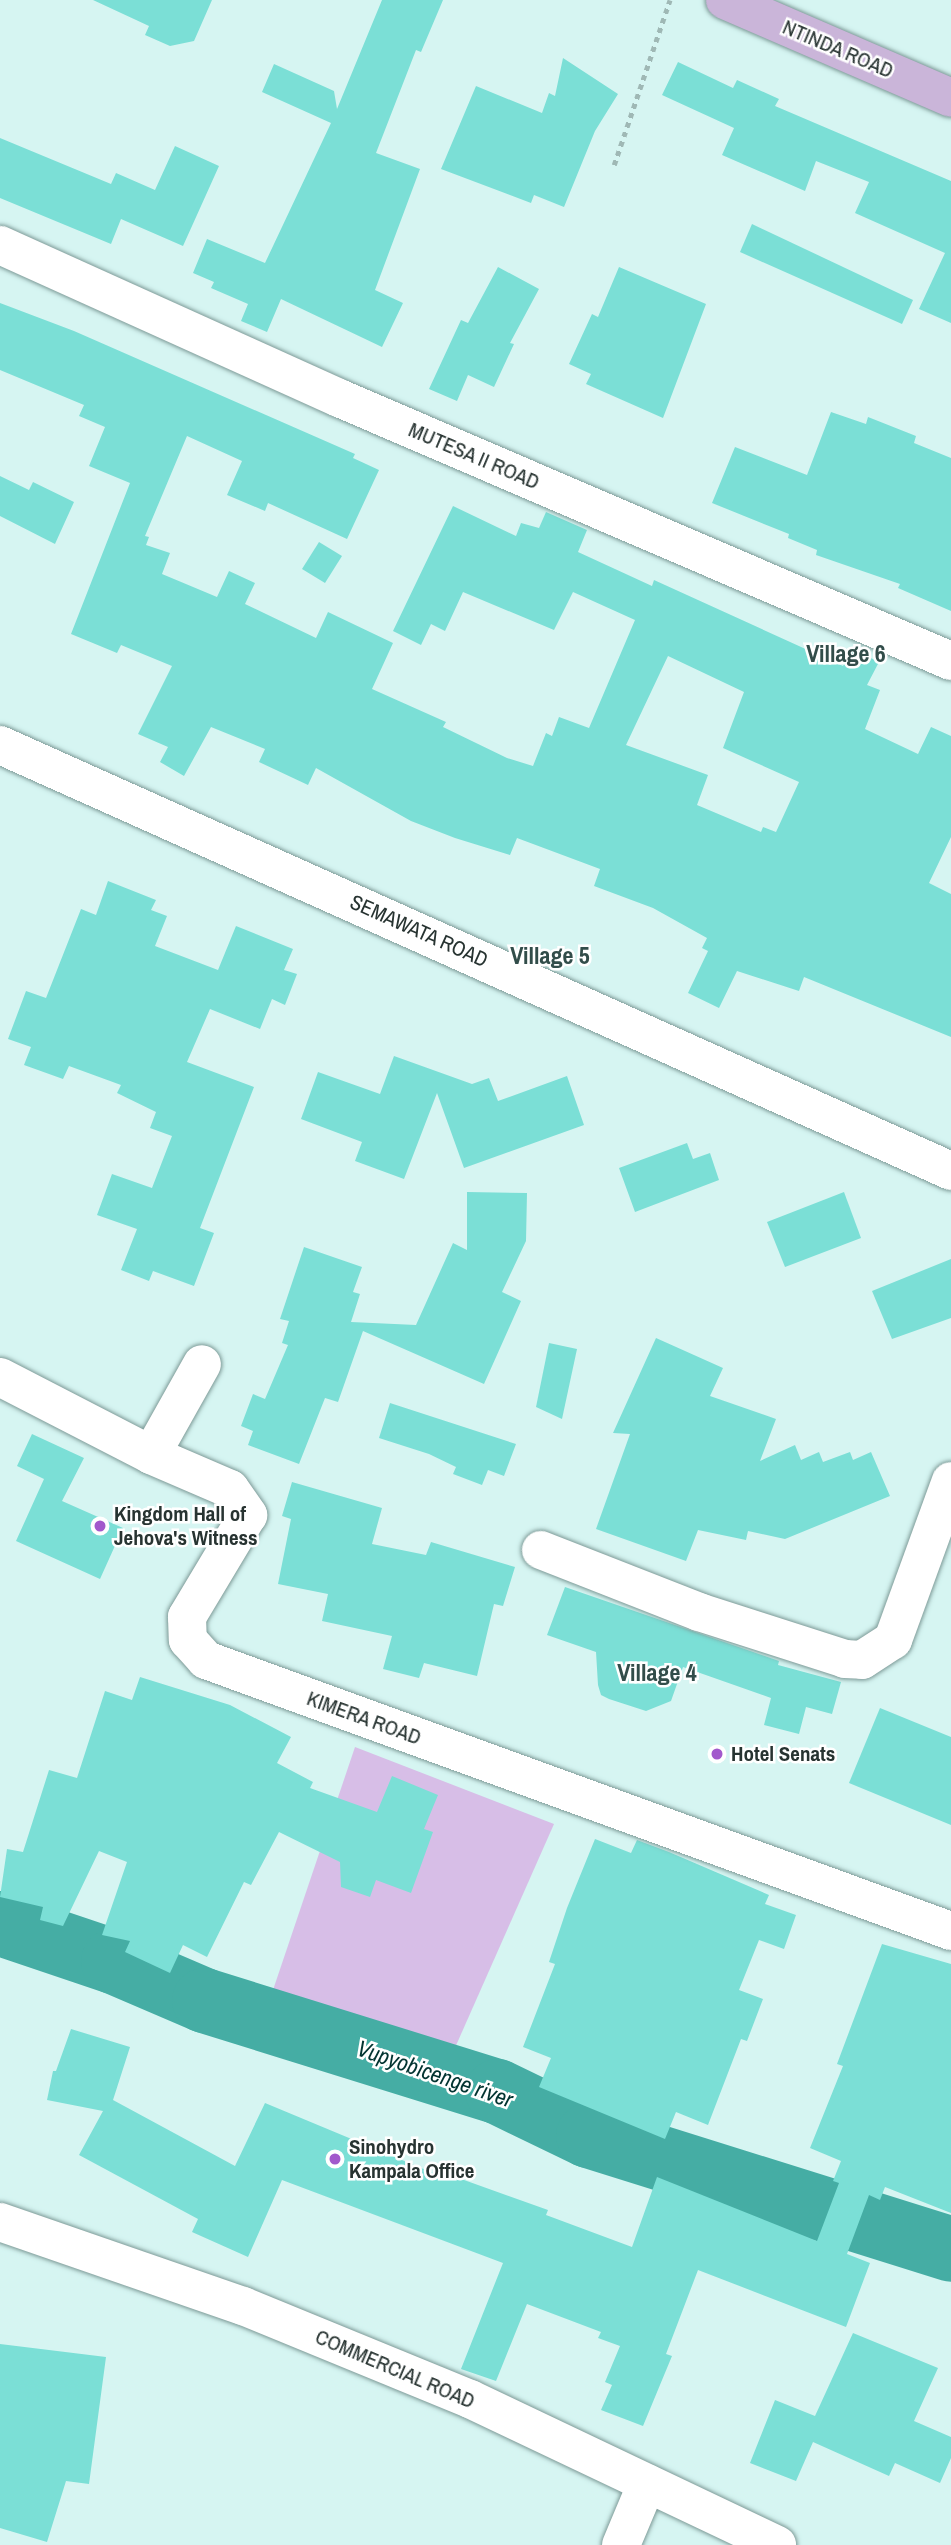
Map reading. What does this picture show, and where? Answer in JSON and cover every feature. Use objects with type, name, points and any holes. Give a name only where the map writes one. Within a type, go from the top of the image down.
[{"type":"main road","name":"NTINDA ROAD","points":[[725,0],[951,98]]},
{"type":"street","name":"MUTESA II ROAD","points":[[0,245],[339,398],[951,661]]},
{"type":"street","name":"SEMAWATA ROAD","points":[[0,745],[951,1171]]},
{"type":"street","points":[[151,1455],[202,1364]]},
{"type":"street","name":"KIMERA ROAD","points":[[0,1377],[151,1455],[230,1489],[248,1515],[187,1617],[188,1640],[205,1660],[951,1931]]},
{"type":"street","points":[[541,1550],[699,1612],[845,1659],[862,1660],[893,1640],[951,1481]]},
{"type":"street","name":"COMMERCIAL ROAD","points":[[0,2222],[256,2311],[470,2399],[778,2545]]},
{"type":"street","points":[[621,2545],[647,2483]]},
{"type":"path","points":[[614,164],[670,0]]},
{"type":"shaded area","points":[[355,1747],[554,1824],[454,2050],[272,1993]]},
{"type":"building","points":[[93,0],[212,0],[194,41],[170,46],[145,35],[149,26]]},
{"type":"building","points":[[382,0],[443,0],[421,52],[416,50],[376,153],[420,169],[375,290],[403,303],[382,347],[281,299],[267,332],[241,321],[248,304],[211,288],[214,282],[193,273],[207,239],[265,263],[331,123],[262,92],[274,64],[334,91],[337,109]]},
{"type":"building","points":[[563,58],[618,94],[595,131],[564,207],[534,195],[531,203],[441,169],[476,86],[542,113],[549,93],[555,96]]},
{"type":"building","points":[[678,62],[733,88],[737,80],[779,99],[775,106],[951,181],[951,323],[919,309],[945,253],[855,213],[869,182],[816,161],[805,191],[722,155],[734,128],[662,95]]},
{"type":"building","points":[[0,138],[111,184],[116,173],[155,190],[175,146],[219,166],[183,246],[121,219],[111,244],[0,198]]},
{"type":"building","points":[[752,224],[913,300],[902,324],[740,252]]},
{"type":"building","points":[[498,267],[539,289],[510,343],[514,344],[494,387],[468,375],[457,401],[429,389],[461,320],[468,323]]},
{"type":"building","points":[[619,267],[706,304],[663,418],[586,384],[591,374],[569,364],[592,314],[598,317]]},
{"type":"building","points":[[0,303],[74,331],[355,454],[353,458],[379,470],[347,539],[268,503],[265,511],[227,495],[242,461],[187,436],[145,536],[149,537],[146,545],[170,553],[162,574],[217,597],[229,571],[255,583],[245,604],[316,638],[328,612],[393,643],[372,689],[446,722],[443,727],[507,758],[533,766],[546,733],[552,736],[559,717],[589,728],[635,620],[573,592],[554,630],[463,592],[445,631],[431,624],[421,645],[393,631],[453,506],[516,536],[521,523],[539,528],[546,512],[587,530],[578,552],[652,586],[654,580],[843,666],[852,649],[879,662],[867,685],[880,690],[865,729],[918,754],[931,727],[951,736],[951,837],[929,883],[951,894],[951,1037],[804,977],[799,991],[737,971],[719,1008],[688,993],[708,951],[702,948],[707,938],[653,908],[594,886],[600,869],[517,838],[510,855],[455,838],[411,821],[316,768],[308,785],[259,762],[265,749],[211,727],[184,776],[160,762],[168,747],[138,734],[172,666],[121,645],[117,653],[71,634],[130,483],[89,466],[105,427],[79,416],[84,405],[0,370]],"holes":[[[668,656],[744,692],[723,748],[799,782],[776,832],[763,827],[761,832],[697,805],[708,775],[626,745]]]},
{"type":"building","points":[[831,412],[866,424],[868,417],[916,436],[914,443],[951,458],[951,611],[898,588],[900,584],[816,555],[817,550],[788,538],[789,534],[712,503],[735,447],[807,475]]},
{"type":"building","points":[[0,476],[29,490],[33,482],[74,502],[55,544],[0,516]]},
{"type":"building","points":[[319,542],[342,556],[325,583],[302,569]]},
{"type":"building","points":[[108,881],[156,900],[151,910],[167,916],[155,946],[218,970],[236,926],[293,949],[284,970],[297,974],[285,1005],[272,999],[260,1029],[210,1009],[187,1062],[254,1087],[200,1228],[214,1233],[194,1286],[153,1271],[149,1281],[121,1270],[137,1229],[97,1215],[112,1174],[152,1188],[172,1136],[150,1128],[156,1112],[117,1093],[121,1085],[69,1066],[63,1079],[24,1065],[31,1047],[8,1039],[26,991],[46,998],[81,909],[96,915]]},
{"type":"building","points":[[394,1056],[472,1084],[489,1078],[498,1101],[567,1076],[584,1125],[464,1168],[437,1093],[404,1179],[355,1161],[362,1142],[301,1119],[318,1072],[380,1094]]},
{"type":"building","points":[[687,1143],[693,1159],[710,1153],[719,1180],[635,1212],[619,1168]]},
{"type":"building","points":[[467,1192],[527,1193],[526,1241],[502,1292],[521,1301],[484,1384],[363,1331],[338,1402],[325,1398],[299,1464],[248,1445],[253,1431],[241,1426],[253,1394],[265,1399],[288,1345],[282,1343],[289,1321],[280,1319],[304,1247],[362,1267],[353,1292],[360,1294],[351,1322],[416,1325],[453,1243],[467,1250]]},
{"type":"building","points":[[844,1192],[861,1238],[785,1267],[767,1222]]},
{"type":"building","points":[[951,1259],[951,1318],[892,1339],[872,1291]]},
{"type":"building","points":[[656,1338],[723,1368],[710,1396],[776,1419],[760,1461],[795,1445],[801,1460],[819,1452],[823,1462],[850,1452],[853,1460],[871,1452],[890,1496],[785,1539],[748,1531],[746,1540],[698,1530],[686,1561],[596,1529],[630,1434],[613,1433]]},
{"type":"building","points":[[549,1343],[577,1349],[562,1419],[536,1407]]},
{"type":"building","points":[[390,1403],[516,1444],[504,1476],[488,1470],[482,1485],[453,1474],[456,1467],[429,1454],[379,1438]]},
{"type":"building","points":[[32,1434],[84,1458],[62,1501],[123,1528],[100,1579],[16,1541],[44,1479],[17,1466]]},
{"type":"building","points":[[292,1482],[382,1508],[372,1544],[426,1555],[431,1542],[515,1567],[503,1606],[494,1604],[477,1676],[424,1663],[419,1678],[383,1669],[392,1636],[322,1621],[328,1594],[278,1584],[291,1519],[282,1516]]},
{"type":"building","points":[[565,1587],[779,1661],[778,1665],[841,1682],[832,1714],[806,1707],[799,1734],[764,1725],[771,1698],[683,1667],[671,1701],[646,1711],[609,1699],[601,1695],[598,1685],[596,1652],[547,1635]]},
{"type":"building","points":[[140,1677],[230,1705],[291,1737],[277,1763],[313,1782],[310,1788],[377,1812],[392,1776],[438,1795],[424,1829],[433,1832],[411,1893],[376,1880],[370,1897],[341,1887],[340,1862],[279,1832],[251,1885],[244,1882],[207,1957],[183,1945],[170,1973],[125,1952],[130,1941],[102,1935],[127,1862],[99,1851],[63,1926],[40,1920],[43,1907],[0,1897],[7,1849],[23,1852],[49,1770],[77,1778],[105,1691],[132,1700]]},
{"type":"building","points":[[880,1708],[951,1737],[951,1825],[849,1783]]},
{"type":"building","points":[[595,1839],[631,1853],[637,1840],[669,1852],[769,1895],[765,1904],[796,1915],[784,1949],[759,1940],[739,1990],[763,1999],[747,2041],[741,2039],[708,2125],[676,2112],[665,2139],[539,2087],[551,2058],[523,2047],[555,1964],[549,1962],[567,1908]]},
{"type":"building","points":[[882,1944],[951,1964],[951,2213],[885,2187],[880,2200],[869,2195],[847,2254],[870,2263],[846,2327],[698,2270],[666,2354],[672,2356],[643,2426],[601,2410],[612,2385],[605,2382],[620,2346],[598,2338],[601,2332],[527,2304],[496,2381],[461,2369],[503,2263],[282,2180],[248,2257],[192,2232],[198,2219],[79,2155],[103,2111],[47,2100],[53,2071],[56,2071],[71,2029],[130,2047],[113,2100],[235,2166],[265,2103],[438,2175],[439,2171],[548,2210],[546,2215],[632,2247],[657,2177],[817,2241],[839,2183],[833,2181],[841,2161],[810,2148],[843,2066],[837,2064]]},
{"type":"building","points":[[853,2333],[938,2368],[914,2421],[951,2437],[951,2458],[940,2483],[895,2463],[889,2476],[813,2442],[796,2481],[750,2463],[775,2400],[815,2416]]},
{"type":"building","points":[[0,2344],[106,2357],[89,2484],[66,2481],[47,2542],[0,2528]]},
{"type":"waterway","name":"Vupyobicenge river","points":[[0,1923],[113,1961],[204,2000],[497,2091],[588,2135],[951,2249]]},
{"type":"place","name":"Kingdom Hall of Jehova's Witness","points":[[100,1526]]},
{"type":"place","name":"Hotel Senats","points":[[717,1754]]},
{"type":"place","name":"Sinohydro Kampala Office","points":[[335,2159]]},
{"type":"district","name":"Village 6","points":[[846,654]]},
{"type":"district","name":"Village 5","points":[[550,956]]},
{"type":"district","name":"Village 4","points":[[657,1673]]}]
